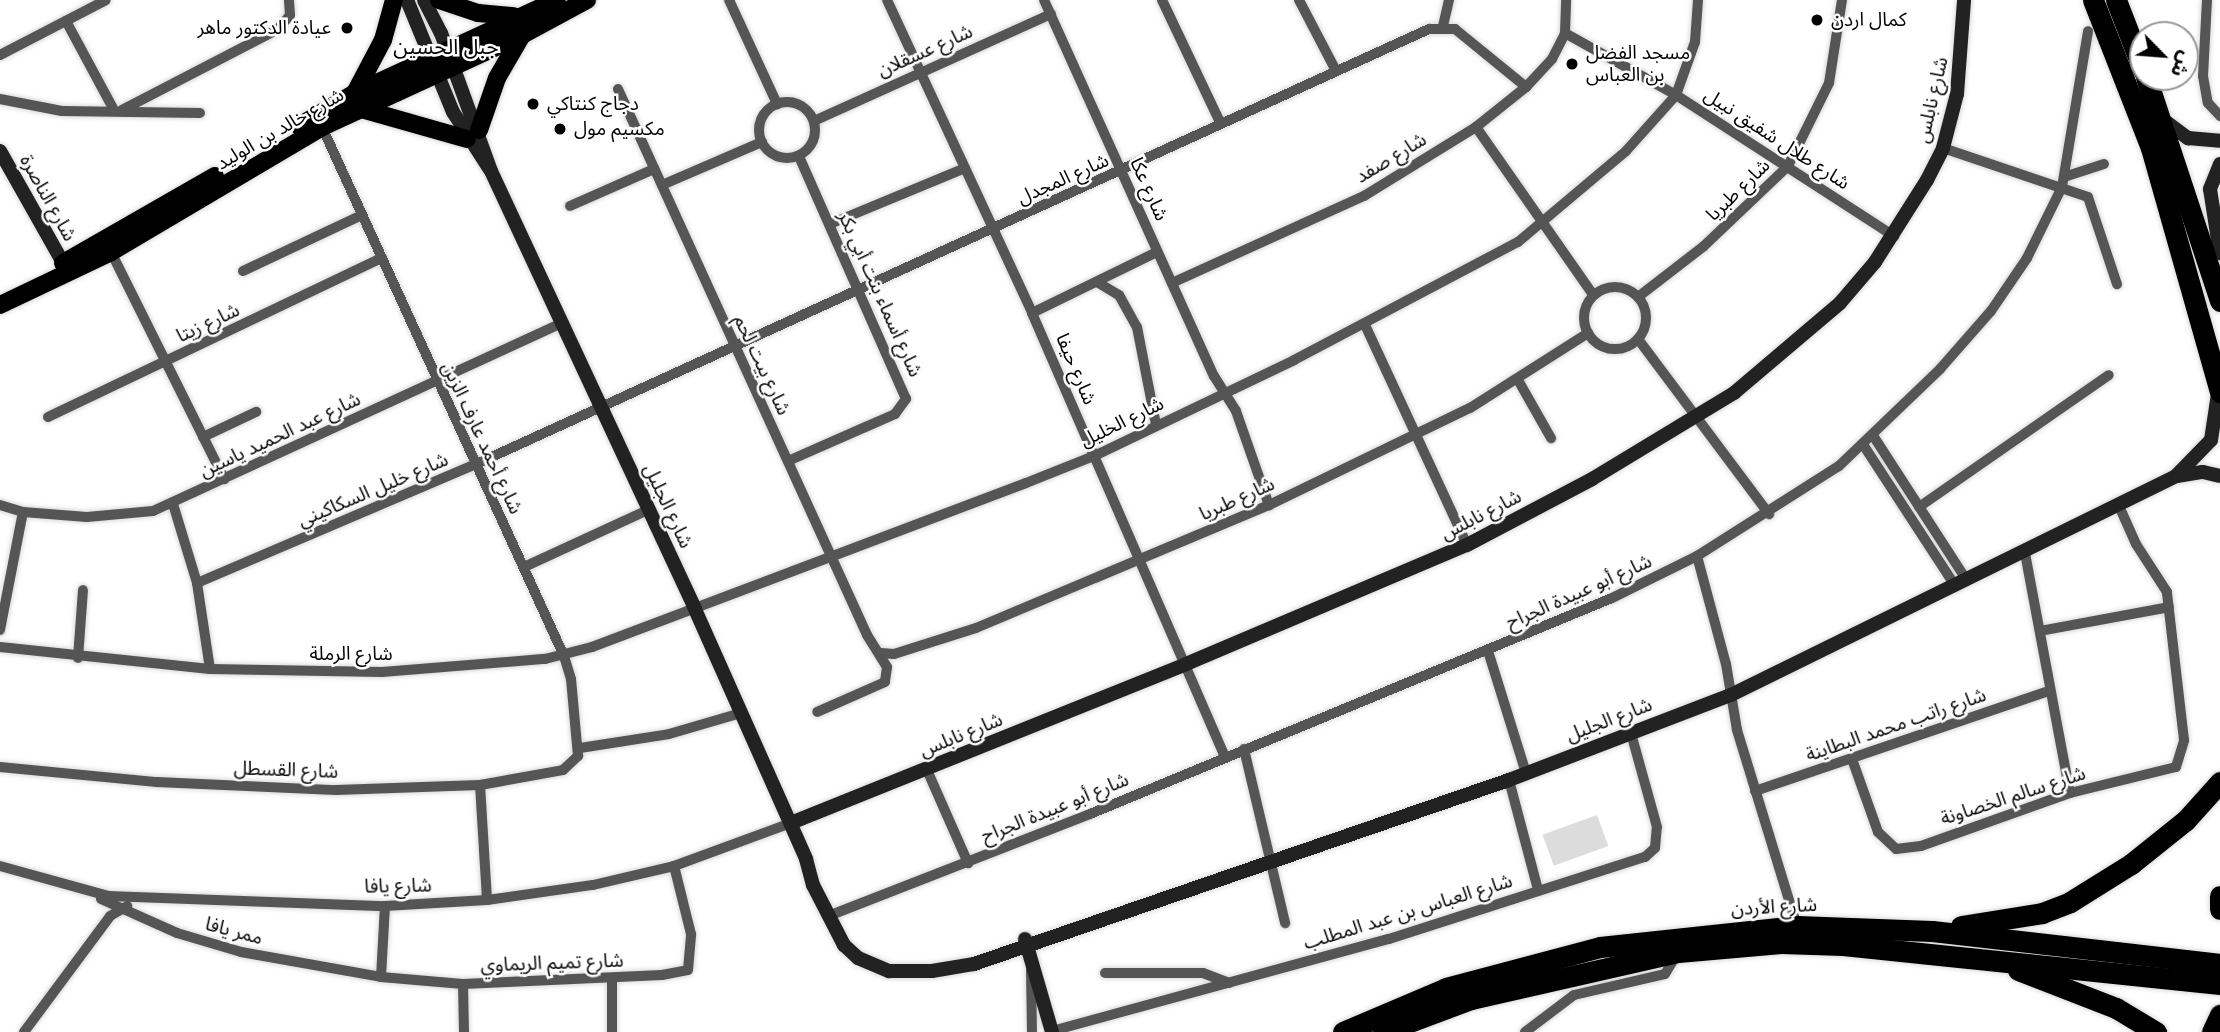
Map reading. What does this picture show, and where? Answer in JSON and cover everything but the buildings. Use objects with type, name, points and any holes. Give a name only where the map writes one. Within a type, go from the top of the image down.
[{"type":"highway","points":[[2093,0],[2151,148],[2219,389]]},
{"type":"highway","points":[[2116,0],[2129,34]]},
{"type":"highway","points":[[2151,91],[2220,301]]},
{"type":"highway","points":[[1932,931],[2042,913],[2070,902],[2153,846],[2186,820],[2220,782]]},
{"type":"highway","points":[[2220,896],[2220,909]]},
{"type":"highway","name":"شارع الأردن","points":[[1386,1031],[1484,987],[1600,947],[1797,926],[1932,931],[2220,964]]},
{"type":"highway","name":"شارع الأردن","points":[[1343,1032],[1418,997],[1678,952],[1815,943],[2220,984]]},
{"type":"highway","points":[[1990,959],[2116,1008],[2156,1032]]},
{"type":"highway","points":[[2212,1032],[2220,1015]]},
{"type":"main road","points":[[394,0],[383,40],[356,101],[473,134],[492,90],[522,35]]},
{"type":"main road","points":[[439,0],[478,13],[518,16]]},
{"type":"main road","name":"شارع خالد بن الوليد","points":[[0,293],[63,263],[356,101],[439,52],[557,0]]},
{"type":"main road","name":"شارع خالد بن الوليد","points":[[0,305],[111,252],[321,127],[356,101],[446,70],[522,35],[587,0]]},
{"type":"street","points":[[0,55],[106,0]]},
{"type":"street","points":[[118,110],[278,29],[290,15],[289,0]]},
{"type":"street","points":[[407,0],[439,52]]},
{"type":"street","points":[[424,0],[439,52]]},
{"type":"street","points":[[729,0],[777,104]]},
{"type":"street","name":"شارع حيفا","points":[[887,0],[1032,313],[1225,756]]},
{"type":"street","name":"شارع عكا","points":[[1044,0],[1157,252],[1223,392],[1236,411],[1269,505]]},
{"type":"street","points":[[1162,0],[1221,124]]},
{"type":"street","points":[[1299,0],[1335,69]]},
{"type":"street","points":[[1449,0],[1443,26],[1455,29],[1526,87]]},
{"type":"street","name":"شارع صفد","points":[[1172,283],[1364,196],[1476,127],[1526,87],[1552,59],[1565,33],[1566,0]]},
{"type":"street","points":[[1676,95],[1695,42],[1698,0]]},
{"type":"street","name":"شارع طبريا","points":[[1638,297],[1704,246],[1788,166],[1829,83],[1842,0]]},
{"type":"street","name":"شارع نابلس","points":[[791,823],[1186,664],[1467,545],[1698,417],[1808,333],[1840,303],[1894,236],[1943,148],[1961,70],[1964,0]]},
{"type":"street","points":[[2207,0],[2204,84],[2208,103],[2220,116]]},
{"type":"street","name":"شارع عسقلان","points":[[814,121],[1051,14]]},
{"type":"street","points":[[66,21],[118,110]]},
{"type":"street","name":"شارع المجدل","points":[[601,407],[733,345],[1122,172],[1335,69],[1443,26]]},
{"type":"street","name":"شارع أبو عبيدة الجراح","points":[[836,913],[968,863],[1244,748],[1488,651],[1698,556],[1769,514],[1874,437],[1991,311],[2034,247],[2063,182],[2088,31]]},
{"type":"street","name":"شارع طلال شفيق نبيل","points":[[1565,33],[1676,95],[1894,236]]},
{"type":"street","name":"شارع الجليل","points":[[439,52],[473,134],[694,607],[806,859],[852,942],[888,965],[933,965],[1028,946]]},
{"type":"street","name":"شارع بيت لحم","points":[[618,89],[867,635],[881,653]]},
{"type":"street","name":"شارع الخليل","points":[[694,607],[1094,456],[1365,325],[1480,264],[1544,223],[1626,151],[1676,95]]},
{"type":"street","points":[[0,99],[45,109],[200,113]]},
{"type":"street","points":[[777,104],[799,105],[814,121],[813,141],[799,156],[781,158],[762,142],[761,120],[777,104]]},
{"type":"street","points":[[2161,118],[2188,138],[2220,141]]},
{"type":"street","name":"شارع أحمد عارف الزين","points":[[321,127],[564,656],[580,748]]},
{"type":"street","points":[[1476,127],[1593,295]]},
{"type":"street","points":[[662,185],[762,142]]},
{"type":"street","points":[[1943,148],[2063,182],[2079,192],[2092,203],[2117,284]]},
{"type":"street","name":"شارع الناصرة","points":[[0,150],[63,263]]},
{"type":"street","name":"شارع أسماء بنت أبي بكر","points":[[788,461],[880,422],[895,414],[906,399],[860,288],[799,156]]},
{"type":"street","points":[[2063,182],[2104,164]]},
{"type":"street","points":[[2220,164],[2210,189],[2220,253]]},
{"type":"street","points":[[830,224],[965,168]]},
{"type":"street","points":[[570,206],[654,169]]},
{"type":"street","points":[[243,271],[362,215]]},
{"type":"street","points":[[111,252],[224,479]]},
{"type":"street","points":[[1032,313],[1157,252]]},
{"type":"street","name":"شارع زيتا","points":[[48,417],[382,258]]},
{"type":"street","points":[[1097,282],[1119,295],[1137,327],[1156,425]]},
{"type":"street","points":[[1616,286],[1638,297],[1646,318],[1638,339],[1611,349],[1588,334],[1584,313],[1593,295],[1616,286]]},
{"type":"street","name":"شارع عبد الحميد ياسين","points":[[0,505],[23,512],[87,517],[153,511],[438,383],[562,323]]},
{"type":"street","points":[[1365,325],[1467,545]]},
{"type":"street","name":"شارع طبريا","points":[[881,653],[894,654],[976,628],[1269,505],[1415,437],[1518,380],[1588,334]]},
{"type":"street","points":[[1638,339],[1769,514]]},
{"type":"street","points":[[1919,507],[2109,375]]},
{"type":"street","points":[[1518,380],[1551,438]]},
{"type":"street","name":"شارع الجليل","points":[[806,859],[813,885],[839,936],[867,963],[889,971],[932,971],[974,964],[1272,859],[1509,780],[1731,695],[1960,582],[2025,553],[2176,476],[2211,440],[2219,389]]},
{"type":"street","name":"شارع خليل السكاكيني","points":[[197,583],[474,465],[601,407]]},
{"type":"street","points":[[203,437],[256,412]]},
{"type":"street","points":[[1874,437],[1919,507],[1960,582]]},
{"type":"street","points":[[1864,446],[1960,582]]},
{"type":"street","name":"شارع الجليل","points":[[2176,476],[2203,472],[2220,476]]},
{"type":"street","points":[[173,504],[197,583],[210,669]]},
{"type":"street","name":"شارع سالم الخصاونة","points":[[1852,759],[1878,832],[1896,849],[1921,846],[2070,793],[2165,773],[2180,759],[2183,740],[2164,582],[2136,544],[2119,506]]},
{"type":"street","points":[[524,568],[648,510]]},
{"type":"street","points":[[0,630],[23,512]]},
{"type":"street","points":[[2025,553],[2070,793]]},
{"type":"street","points":[[1698,556],[1755,791],[1797,926]]},
{"type":"street","points":[[78,658],[83,590]]},
{"type":"street","name":"شارع الرملة","points":[[0,647],[78,658],[210,669],[382,672],[564,656],[694,607]]},
{"type":"street","points":[[2040,631],[2169,607]]},
{"type":"street","points":[[1488,651],[1526,773]]},
{"type":"street","points":[[817,712],[885,682],[887,667],[881,653]]},
{"type":"street","name":"شارع راتب محمد البطاينة","points":[[1755,791],[2049,691]]},
{"type":"street","points":[[580,748],[679,732],[741,713]]},
{"type":"street","name":"شارع العباس بن عبد المطلب","points":[[1052,1032],[1401,935],[1644,857],[1655,848],[1655,818],[1630,733]]},
{"type":"street","name":"شارع القسطل","points":[[0,767],[158,782],[336,790],[480,785],[569,767],[580,748]]},
{"type":"street","points":[[1244,748],[1285,923]]},
{"type":"street","points":[[928,770],[968,863]]},
{"type":"street","points":[[1509,780],[1538,890]]},
{"type":"street","points":[[480,785],[486,900]]},
{"type":"street","name":"شارع يافا","points":[[0,866],[85,893],[385,906],[486,900],[593,885],[674,866],[791,823]]},
{"type":"street","name":"شارع تميم الريماوي","points":[[381,977],[463,984],[612,978],[688,970],[691,934],[674,866]]},
{"type":"street","name":"ممر يافا","points":[[85,893],[125,908],[177,933],[241,952],[381,977]]},
{"type":"street","points":[[24,1032],[110,916],[137,897]]},
{"type":"street","points":[[381,977],[385,906]]},
{"type":"street","points":[[1028,946],[1052,1032]]},
{"type":"street","points":[[1028,946],[1032,1032]]},
{"type":"street","points":[[1525,1032],[1574,996],[1665,974],[1678,952]]},
{"type":"street","points":[[1105,973],[1203,973],[1229,983]]},
{"type":"street","points":[[612,978],[612,1032]]},
{"type":"street","points":[[463,984],[464,1032]]},
{"type":"shaded area","points":[[1597,815],[1608,846],[1554,866],[1542,835]]},
{"type":"place","name":"كمال اردن","points":[[1817,20]]},
{"type":"place","name":"عيادة الدكتور ماهر","points":[[347,28]]},
{"type":"place","name":"مسجد الفضل بن العباس","points":[[1572,64]]},
{"type":"place","name":"دجاج كنتاكي","points":[[533,104]]},
{"type":"place","name":"مكسيم مول","points":[[560,129]]},
{"type":"district","name":"جبل الحسين","points":[[446,47]]}]
